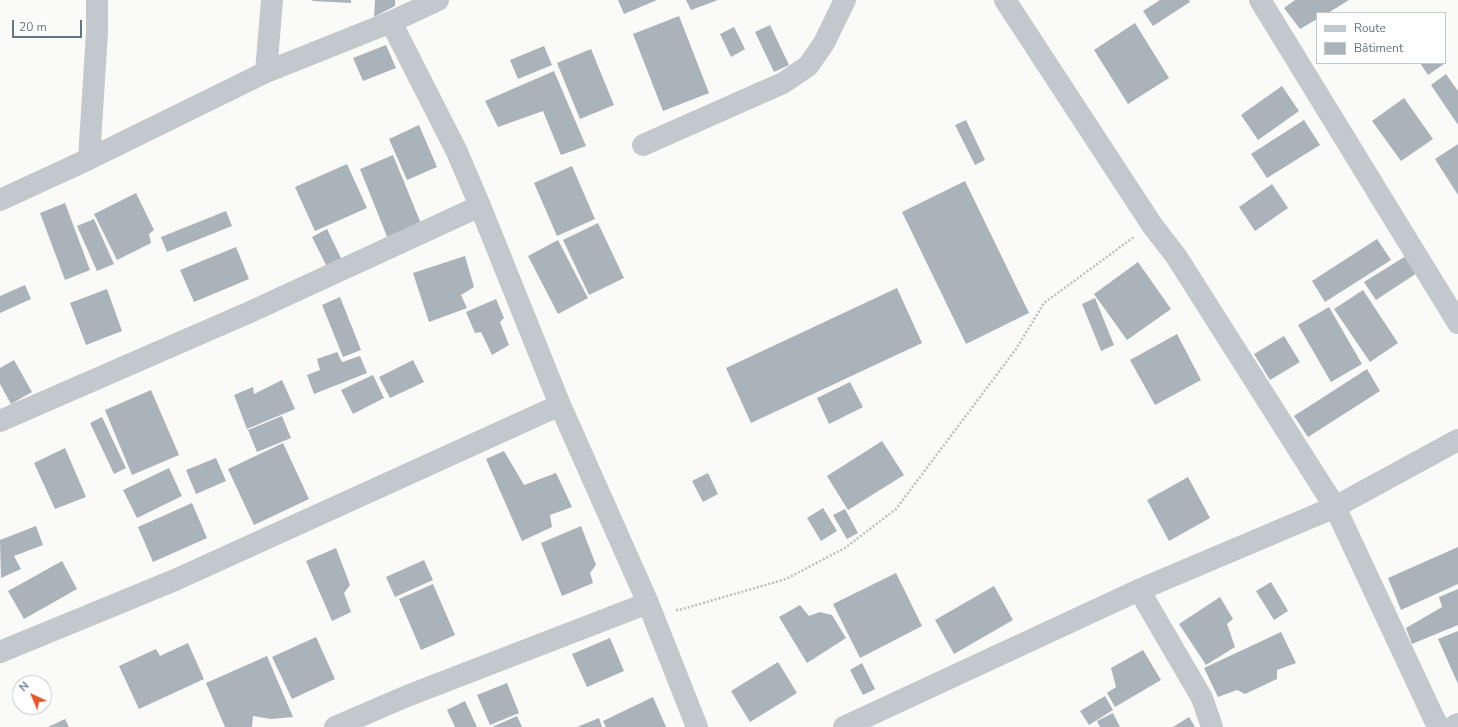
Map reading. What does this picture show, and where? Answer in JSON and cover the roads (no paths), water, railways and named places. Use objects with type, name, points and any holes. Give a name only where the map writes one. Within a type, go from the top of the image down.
[{"type":"street","points":[[89,159],[97,32],[97,0]]},
{"type":"street","points":[[266,72],[272,0]]},
{"type":"street","points":[[0,200],[89,159],[266,72],[391,22],[438,0]]},
{"type":"street","points":[[643,146],[783,82],[808,66],[824,44],[845,0]]},
{"type":"street","points":[[1005,0],[1152,225],[1176,256],[1335,507],[1438,727]]},
{"type":"street","points":[[1260,0],[1458,323]]},
{"type":"street","points":[[391,22],[458,152],[560,405],[648,603],[697,727]]},
{"type":"street","points":[[0,421],[250,312],[480,206]]},
{"type":"street","points":[[0,652],[174,580],[560,405]]},
{"type":"street","points":[[844,727],[1139,590],[1335,507],[1458,440]]},
{"type":"street","points":[[1139,590],[1202,698],[1212,727]]},
{"type":"street","points":[[336,727],[407,696],[648,603]]},
{"type":"street","points":[[1453,727],[1458,724]]}]
